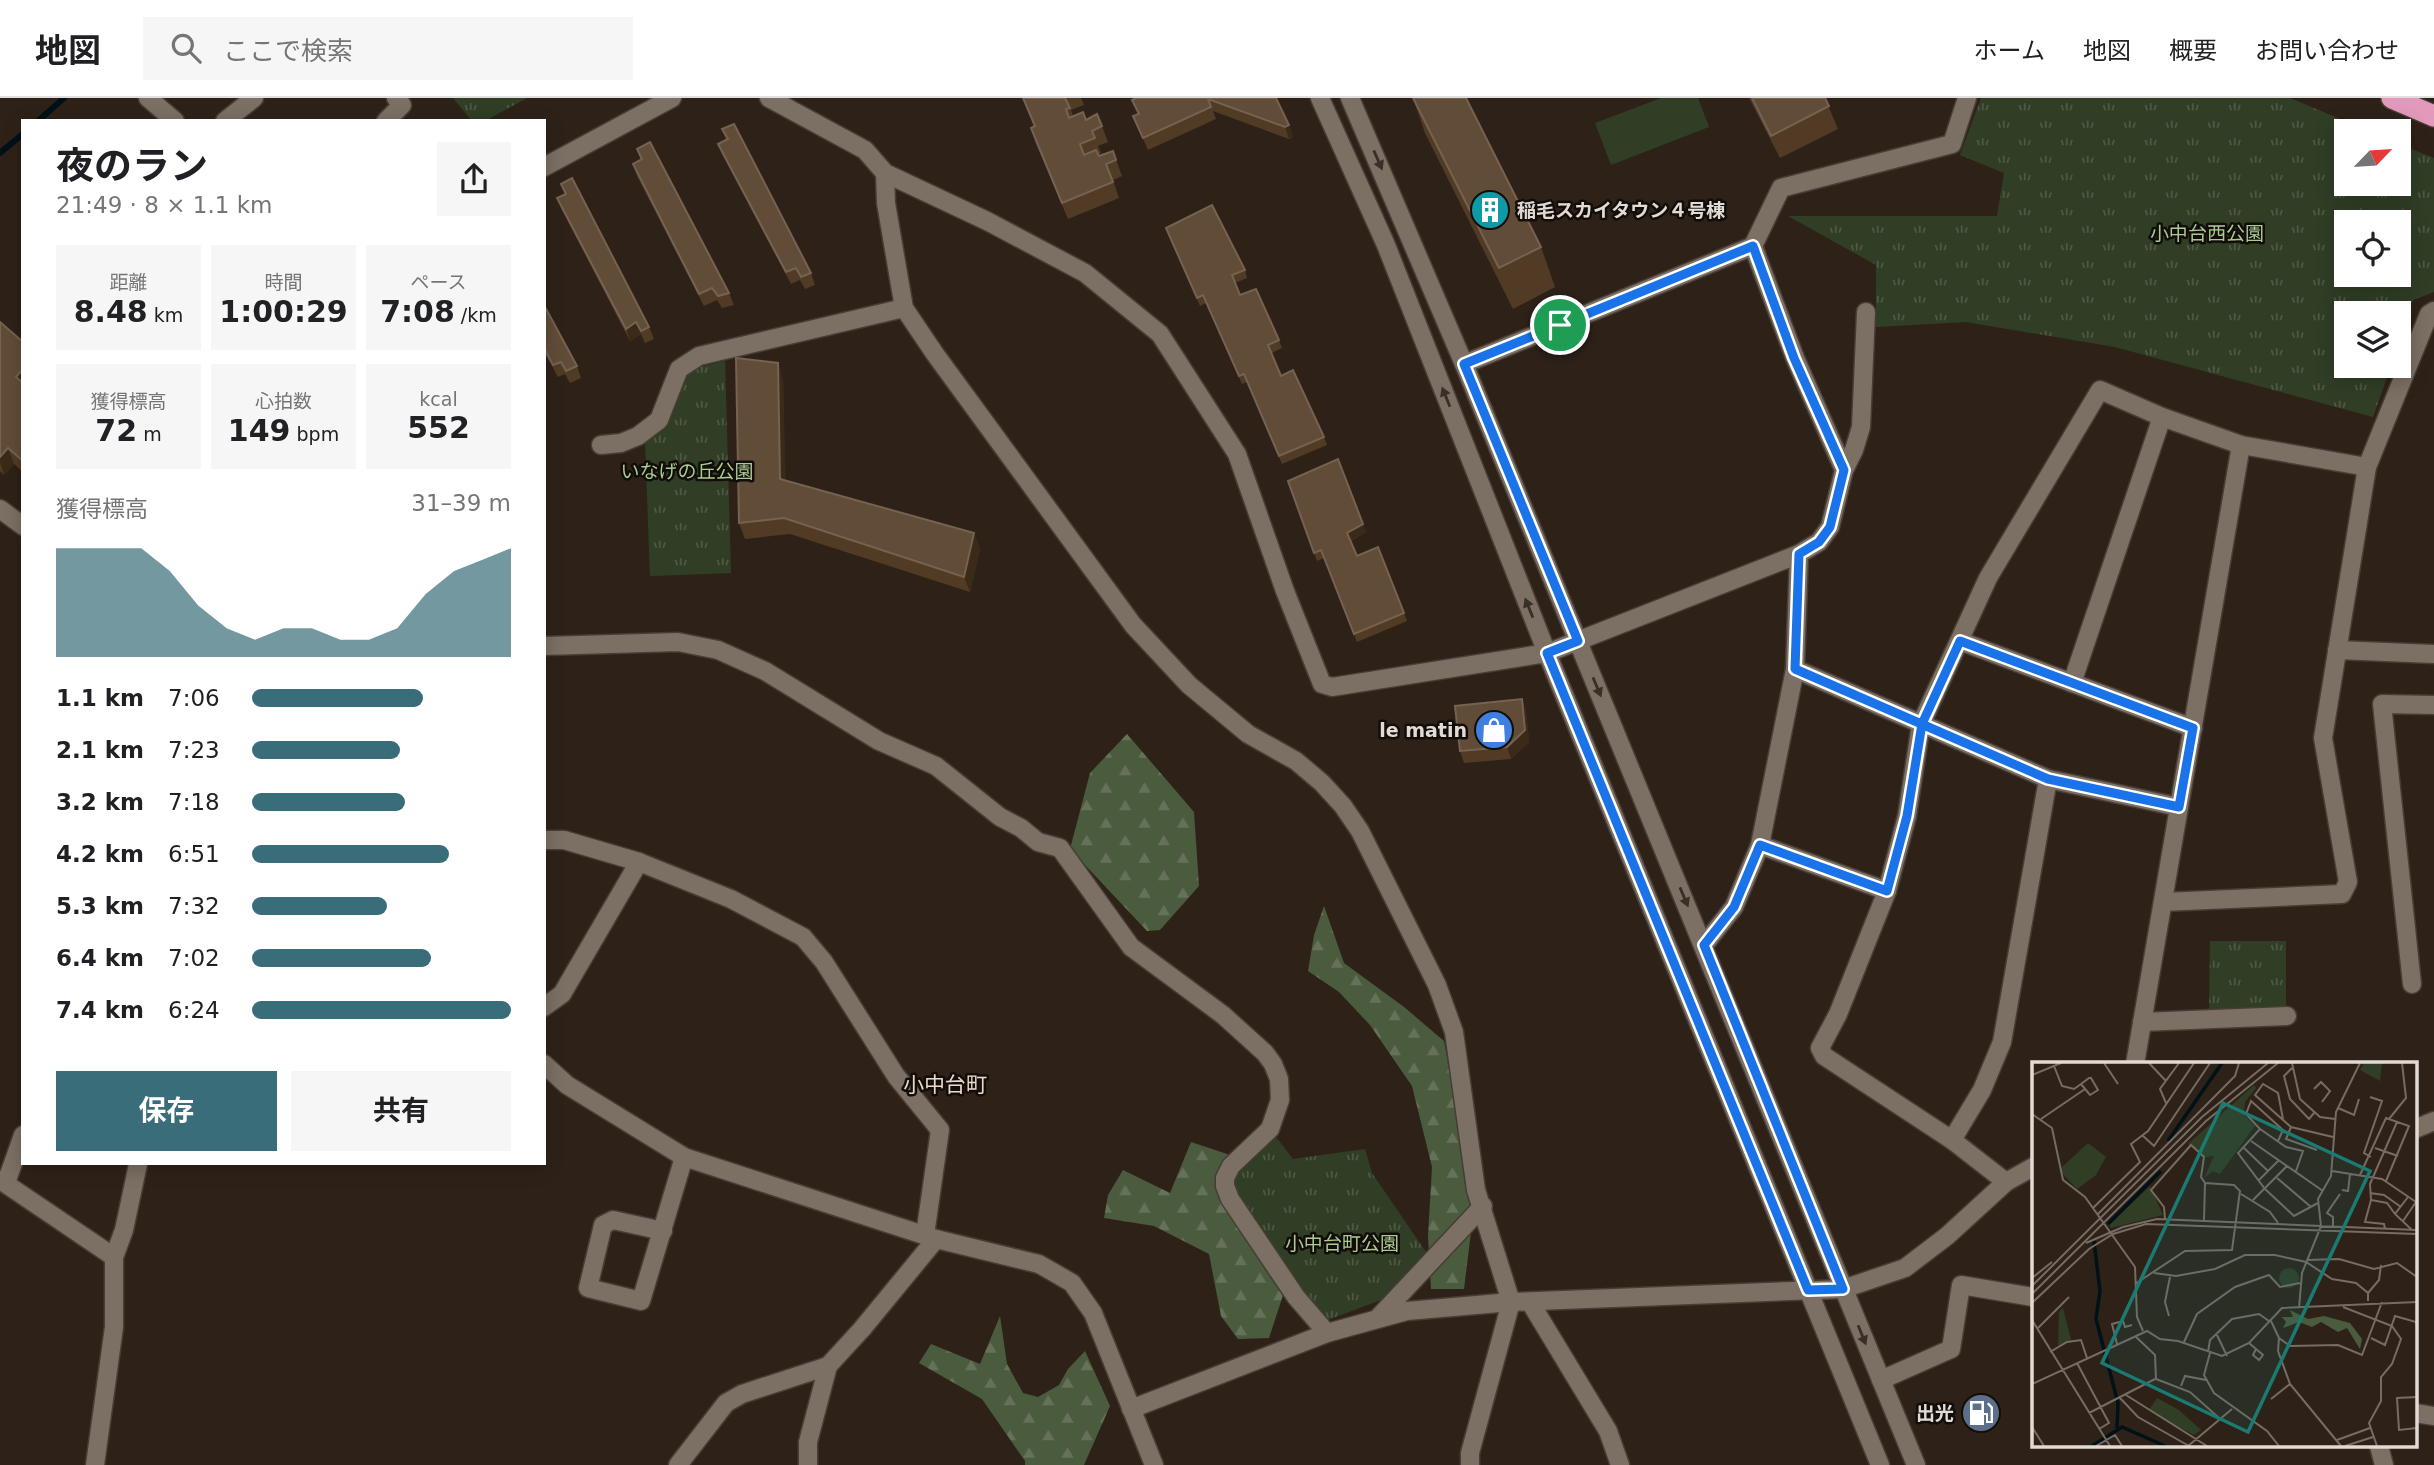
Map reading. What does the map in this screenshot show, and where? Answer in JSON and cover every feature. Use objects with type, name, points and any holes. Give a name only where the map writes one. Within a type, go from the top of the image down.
[{"type":"highway","points":[[2392,98],[2434,116]]},
{"type":"street","points":[[148,98],[174,119]]},
{"type":"street","points":[[228,119],[254,98]]},
{"type":"street","points":[[388,119],[402,105],[396,98]]},
{"type":"street","points":[[546,166],[672,98]]},
{"type":"street","points":[[769,98],[865,150],[885,173],[987,221],[1085,273],[1160,334],[1237,454],[1285,591],[1322,684],[1332,688],[1547,653],[1799,554],[1819,542],[1830,527],[1844,470],[1861,427],[1866,312]]},
{"type":"street","points":[[1320,98],[1386,245],[1547,653],[1880,1465]]},
{"type":"street","points":[[1350,98],[1464,364],[1916,1465]]},
{"type":"street","points":[[1464,364],[1753,246],[1781,188],[1952,144],[1967,98]]},
{"type":"street","points":[[885,173],[886,203],[904,307],[935,354],[1133,625],[1189,685],[1238,727],[1296,761],[1343,806],[1360,831],[1437,985],[1454,1032],[1476,1190],[1511,1302],[1470,1453],[1470,1465]]},
{"type":"street","points":[[1753,246],[1794,358],[1844,470]]},
{"type":"street","points":[[601,445],[621,443],[638,436],[659,420],[679,369],[699,356],[904,307]]},
{"type":"street","points":[[2163,902],[2342,894],[2348,882],[2323,738],[2367,467],[2429,314],[2434,311]]},
{"type":"street","points":[[2006,1182],[1952,1140],[1824,1056],[1820,1048],[1843,1002],[1887,891],[1907,816],[1922,724],[1988,578],[2100,390],[2162,417],[2241,445],[2367,467]]},
{"type":"street","points":[[2072,683],[2162,417]]},
{"type":"street","points":[[2135,1062],[2241,445]]},
{"type":"street","points":[[0,509],[21,525]]},
{"type":"street","points":[[1704,945],[1734,907],[1760,845],[1795,669],[1799,554]]},
{"type":"street","points":[[1960,641],[2193,728]]},
{"type":"street","points":[[546,646],[678,642],[718,650],[765,671],[879,741],[936,766],[1000,817],[1021,828],[1038,842],[1060,848],[1130,947],[1223,1015],[1265,1053],[1273,1064],[1279,1079],[1280,1100],[1270,1129],[1231,1166],[1225,1178],[1225,1186],[1230,1199],[1296,1297],[1327,1333]]},
{"type":"street","points":[[2337,650],[2434,654]]},
{"type":"street","points":[[1795,669],[2048,779],[2179,807]]},
{"type":"street","points":[[2412,984],[2382,704],[2434,705]]},
{"type":"street","points":[[1952,1140],[1982,1090],[2002,1042],[2048,779]]},
{"type":"street","points":[[546,840],[564,840],[639,862],[731,900],[803,937],[824,962],[896,1076],[940,1130],[930,1237],[862,1329],[828,1366],[808,1442],[808,1465]]},
{"type":"street","points":[[1760,845],[1887,891]]},
{"type":"street","points":[[546,1006],[562,994],[639,862]]},
{"type":"street","points":[[2142,1022],[2287,1016]]},
{"type":"street","points":[[546,1067],[567,1085],[684,1157],[930,1237],[1039,1264],[1072,1283],[1093,1313],[1154,1465]]},
{"type":"street","points":[[2416,1129],[2434,1121]]},
{"type":"street","points":[[21,1140],[3,1182],[114,1257]]},
{"type":"street","points":[[663,1231],[613,1220],[603,1226],[588,1288],[641,1301],[663,1231],[684,1157]]},
{"type":"street","points":[[95,1465],[114,1327],[114,1257],[124,1230],[138,1165]]},
{"type":"street","points":[[1131,1409],[1327,1333],[1407,1311],[1511,1302],[1843,1289],[1905,1268],[1947,1236],[2006,1182],[2032,1168]]},
{"type":"street","points":[[1378,1318],[1483,1206]]},
{"type":"street","points":[[1881,1380],[1951,1349],[1961,1285],[2032,1297]]},
{"type":"street","points":[[1530,1302],[1608,1431],[1620,1465]]},
{"type":"street","points":[[678,1465],[726,1404],[742,1394],[828,1366]]},
{"type":"street","points":[[2416,1413],[2434,1416]]},
{"type":"street","points":[[2380,1448],[2384,1465]]},
{"type":"green space","points":[[453,98],[527,98],[489,119],[470,119]]},
{"type":"green space","points":[[1661,98],[1698,98],[1709,127],[1611,165],[1595,123]]},
{"type":"green space","name":"小中台西公園","points":[[1981,98],[2290,98],[2340,119],[2334,119],[2334,196],[2412,196],[2412,149],[2434,158],[2434,292],[2413,300],[2411,306],[2411,301],[2334,301],[2334,378],[2387,378],[2373,417],[2115,347],[1966,322],[1876,327],[1876,265],[1788,216],[1997,216],[2004,173],[1960,155]]},
{"type":"green space","name":"いなげの丘公園","points":[[725,361],[731,573],[650,576],[645,440],[661,431],[669,420],[688,374],[696,368]]},
{"type":"green space","points":[[1127,734],[1194,812],[1199,886],[1160,930],[1147,931],[1070,849],[1090,773]]},
{"type":"green space","points":[[1324,906],[1344,963],[1404,1007],[1444,1041],[1474,1208],[1464,1289],[1431,1289],[1428,1236],[1432,1167],[1412,1086],[1370,1025],[1339,992],[1308,971],[1314,935]]},
{"type":"green space","points":[[2210,941],[2286,941],[2286,1013],[2209,1012]]},
{"type":"green space","name":"小中台町公園","points":[[1276,1137],[1293,1159],[1365,1149],[1372,1173],[1426,1252],[1386,1298],[1325,1321],[1294,1288],[1230,1183],[1237,1166]]},
{"type":"green space","points":[[1191,1142],[1254,1163],[1285,1289],[1269,1338],[1238,1339],[1221,1316],[1209,1254],[1154,1226],[1104,1218],[1108,1195],[1123,1170],[1170,1193]]},
{"type":"green space","points":[[1000,1316],[1007,1364],[1023,1393],[1038,1397],[1059,1385],[1068,1369],[1085,1351],[1110,1406],[1084,1465],[1025,1465],[1025,1461],[982,1399],[919,1363],[931,1344],[980,1364]]},
{"type":"building","points":[[1023,98],[1065,98],[1070,108],[1066,109],[1069,118],[1083,112],[1086,120],[1097,114],[1102,126],[1092,131],[1095,138],[1080,144],[1084,155],[1096,150],[1099,156],[1113,151],[1116,160],[1106,164],[1113,182],[1062,203],[1031,128],[1035,126]]},
{"type":"building","points":[[1276,98],[1289,125],[1285,127],[1208,99],[1211,107],[1143,138],[1133,116],[1139,114],[1132,100]]},
{"type":"building","name":"稲毛スカイタウン４号棟","points":[[1413,98],[1466,98],[1541,247],[1499,268]]},
{"type":"building","points":[[1752,98],[1825,98],[1829,106],[1771,136]]},
{"type":"building","points":[[734,124],[811,273],[801,277],[796,268],[786,272],[718,144],[728,139],[722,129]]},
{"type":"building","points":[[650,142],[729,293],[718,296],[712,288],[699,294],[633,164],[642,159],[637,149]]},
{"type":"building","points":[[572,178],[649,327],[641,331],[636,322],[626,329],[557,198],[566,194],[561,184]]},
{"type":"building","points":[[1212,205],[1245,270],[1232,275],[1240,295],[1256,289],[1279,340],[1268,345],[1281,376],[1293,370],[1324,437],[1279,456],[1244,374],[1239,376],[1203,295],[1197,298],[1166,228]]},
{"type":"building","points":[[546,309],[577,366],[566,371],[561,362],[553,365],[546,352]]},
{"type":"building","points":[[0,322],[21,340],[21,371],[16,377],[21,381],[21,459],[8,448],[0,457]]},
{"type":"building","points":[[736,358],[778,363],[780,479],[974,533],[964,577],[784,518],[739,523]]},
{"type":"building","points":[[1338,459],[1363,524],[1347,533],[1357,556],[1378,547],[1404,613],[1354,634],[1321,550],[1314,553],[1288,481]]},
{"type":"building","name":"le matin","points":[[1522,699],[1525,730],[1507,747],[1460,751],[1455,706]]},
{"type":"waterway","points":[[40,119],[64,98]]},
{"type":"waterway","points":[[0,153],[21,136]]},
{"type":"place","name":"稲毛スカイタウン４号棟","points":[[1490,210]]},
{"type":"place","name":"le matin","points":[[1494,730]]},
{"type":"place","name":"出光","points":[[1981,1413]]},
{"type":"district","name":"小中台町","points":[[945,1085]]},
{"type":"route","points":[[1560,325],[1464,364],[1578,641],[1547,653],[1808,1290],[1843,1289],[1704,945],[1734,907],[1760,845],[1887,891],[1907,816],[1922,724],[1960,641],[2193,728],[2179,807],[2048,779],[1922,724],[1795,669],[1799,554],[1819,542],[1830,527],[1844,470],[1794,358],[1753,246],[1560,325]]}]
